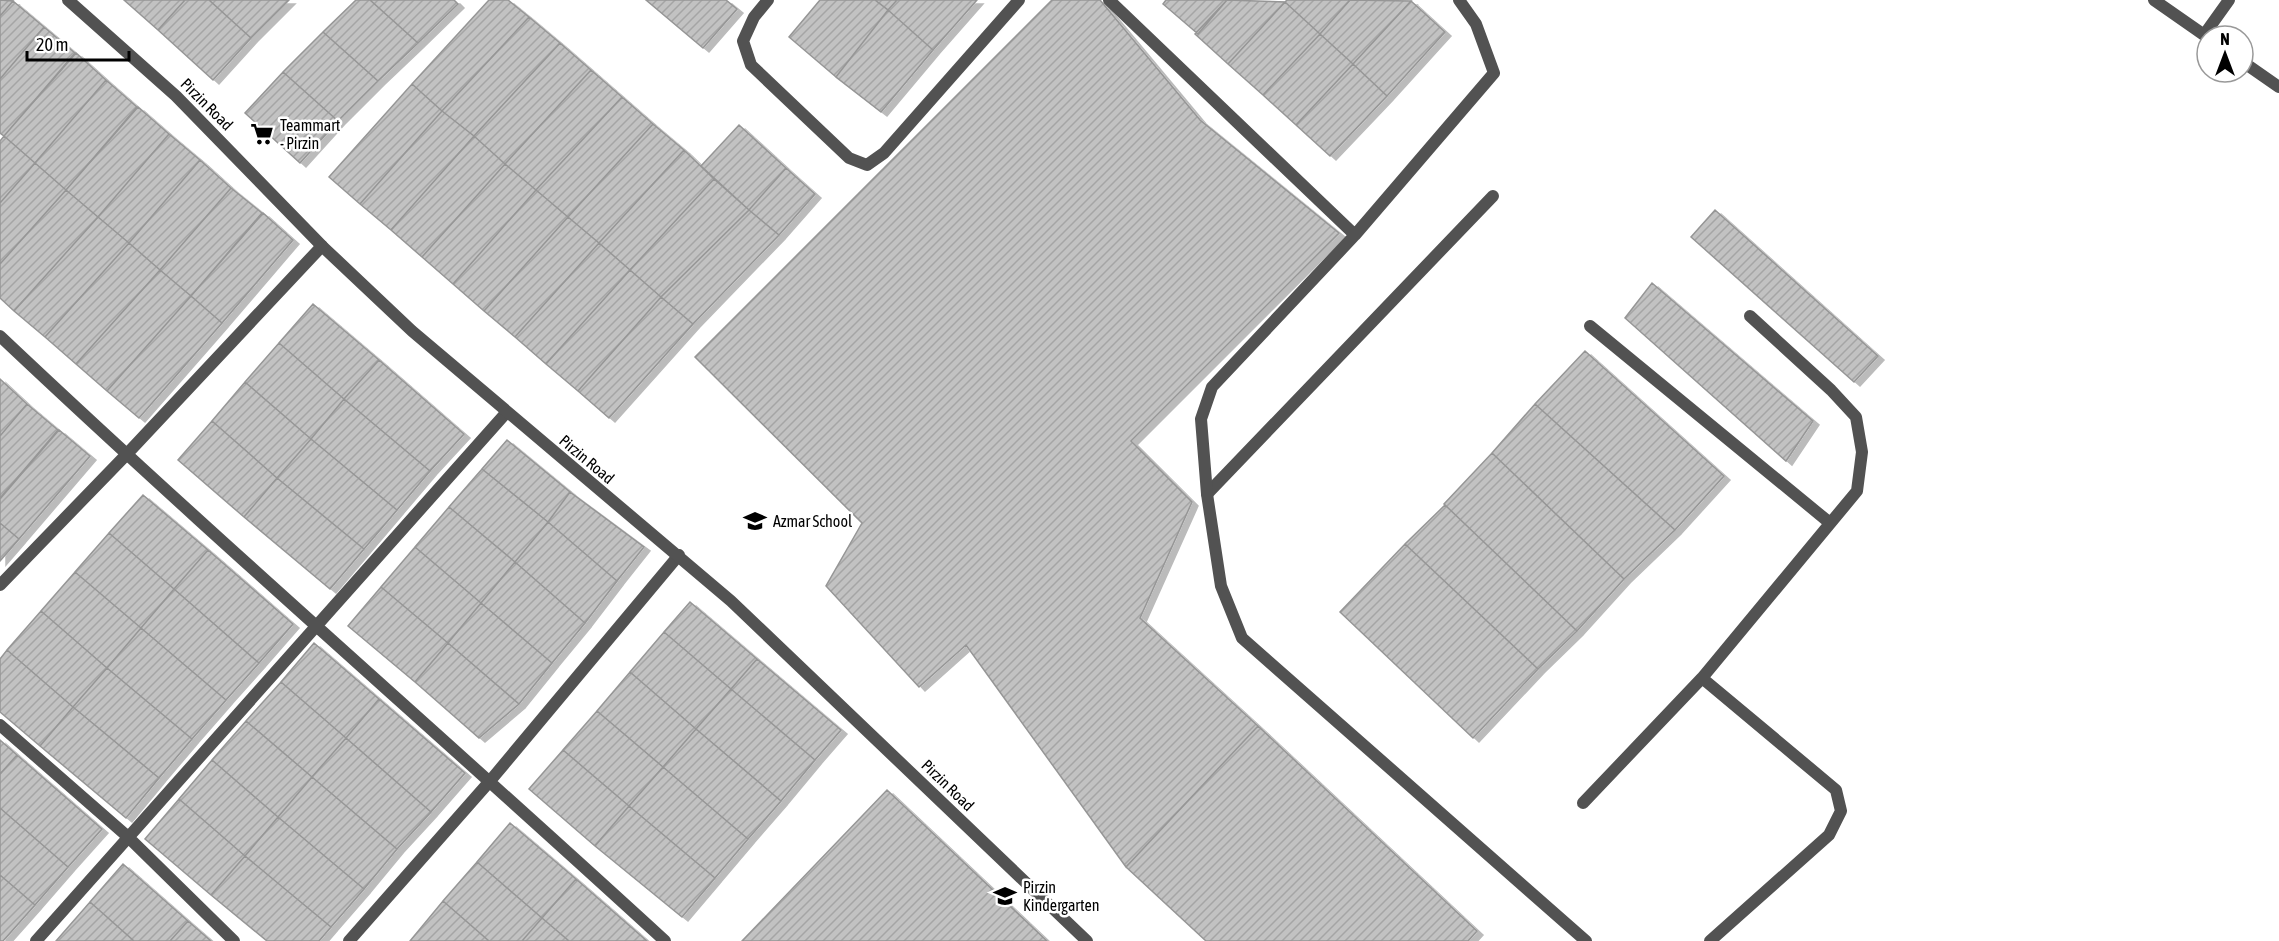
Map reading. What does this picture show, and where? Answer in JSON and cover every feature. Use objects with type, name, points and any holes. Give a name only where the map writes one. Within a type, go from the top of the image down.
[{"type":"street","name":"Pirzin Road","points":[[68,0],[176,96],[322,246],[412,331],[506,413],[679,555],[782,648],[1087,941]]},
{"type":"street","points":[[768,0],[754,16],[742,41],[751,65],[849,158],[867,165],[884,153],[1019,0]]},
{"type":"street","points":[[1109,0],[1355,236]]},
{"type":"street","points":[[1459,0],[1476,24],[1494,73],[1355,236],[1212,387],[1201,419],[1207,494],[1221,586],[1242,638],[1586,941]]},
{"type":"street","points":[[2154,0],[2195,28]]},
{"type":"street","points":[[2214,24],[2229,0]]},
{"type":"street","points":[[2255,70],[2279,87]]},
{"type":"street","points":[[1207,494],[1493,196]]},
{"type":"street","points":[[0,585],[126,455],[322,246]]},
{"type":"street","points":[[1583,803],[1702,678],[1857,490],[1862,452],[1856,417],[1831,390],[1750,316]]},
{"type":"street","points":[[1590,326],[1830,523]]},
{"type":"street","points":[[0,336],[126,455],[665,941]]},
{"type":"street","points":[[36,941],[126,837],[317,627],[506,413]]},
{"type":"street","points":[[349,941],[490,781],[679,555]]},
{"type":"street","points":[[1702,678],[1836,790],[1841,811],[1829,835],[1710,941]]},
{"type":"street","points":[[0,725],[126,837],[234,941]]},
{"type":"building","points":[[0,0],[13,1],[0,16]]},
{"type":"building","points":[[124,0],[185,0],[158,30]]},
{"type":"building","points":[[185,0],[209,0],[251,38],[213,80],[158,30]]},
{"type":"building","points":[[209,0],[289,0],[251,38]]},
{"type":"building","points":[[356,0],[370,0],[418,43],[378,81],[323,32]]},
{"type":"building","points":[[370,0],[454,0],[458,4],[418,43]]},
{"type":"building","points":[[489,0],[508,0],[529,17],[442,111],[412,84]]},
{"type":"building","points":[[646,0],[726,0],[737,9],[703,48]]},
{"type":"building","points":[[820,0],[875,0],[888,10],[836,77],[789,37]]},
{"type":"building","points":[[875,0],[897,0],[888,10]]},
{"type":"building","points":[[897,0],[977,0],[933,50],[888,10]]},
{"type":"building","points":[[1052,0],[1100,0],[1200,120],[1339,233],[1131,441],[1192,502],[1140,618],[1258,726],[1126,867],[966,645],[919,687],[826,586],[862,523],[695,357]]},
{"type":"building","points":[[1166,0],[1227,0],[1198,34],[1163,4]]},
{"type":"building","points":[[1227,0],[1285,2],[1228,64],[1195,34]]},
{"type":"building","points":[[1287,0],[1350,0],[1320,34],[1285,2]]},
{"type":"building","points":[[1350,0],[1411,1],[1353,64],[1320,34]]},
{"type":"building","points":[[13,1],[44,27],[0,79],[0,16]]},
{"type":"building","points":[[1411,1],[1445,32],[1387,96],[1353,64]]},
{"type":"building","points":[[1285,2],[1320,34],[1263,95],[1228,64]]},
{"type":"building","points":[[888,10],[933,50],[881,112],[836,77]]},
{"type":"building","points":[[529,17],[560,43],[474,136],[442,111]]},
{"type":"building","points":[[44,27],[75,53],[4,136],[0,133],[0,79]]},
{"type":"building","points":[[323,32],[378,81],[338,121],[283,72]]},
{"type":"building","points":[[1320,34],[1353,64],[1296,125],[1263,95]]},
{"type":"building","points":[[560,43],[591,70],[505,164],[474,136]]},
{"type":"building","points":[[76,53],[106,80],[35,163],[4,136]]},
{"type":"building","points":[[1353,64],[1387,96],[1330,156],[1296,125]]},
{"type":"building","points":[[591,70],[622,97],[536,190],[505,164]]},
{"type":"building","points":[[283,72],[338,121],[300,163],[245,113]]},
{"type":"building","points":[[106,80],[137,107],[66,190],[35,163]]},
{"type":"building","points":[[412,84],[442,111],[360,204],[329,177]]},
{"type":"building","points":[[622,97],[653,124],[568,217],[536,190]]},
{"type":"building","points":[[138,107],[169,134],[98,217],[66,190]]},
{"type":"building","points":[[442,111],[474,136],[391,230],[360,204]]},
{"type":"building","points":[[653,124],[684,150],[599,243],[568,217]]},
{"type":"building","points":[[739,125],[786,168],[749,210],[701,166]]},
{"type":"building","points":[[169,134],[200,160],[129,243],[98,217]]},
{"type":"building","points":[[4,136],[35,163],[0,203],[0,141]]},
{"type":"building","points":[[474,136],[505,164],[422,257],[391,230]]},
{"type":"building","points":[[684,150],[714,179],[630,270],[599,243]]},
{"type":"building","points":[[200,160],[231,188],[160,270],[129,243]]},
{"type":"building","points":[[35,163],[66,190],[0,264],[0,203]]},
{"type":"building","points":[[505,164],[536,190],[453,284],[422,257]]},
{"type":"building","points":[[786,168],[815,194],[779,235],[749,210]]},
{"type":"building","points":[[714,179],[749,210],[661,297],[630,270]]},
{"type":"building","points":[[231,188],[262,213],[191,296],[160,270]]},
{"type":"building","points":[[66,190],[98,217],[14,311],[0,298],[0,264]]},
{"type":"building","points":[[536,190],[568,217],[484,311],[453,284]]},
{"type":"building","points":[[749,210],[779,235],[693,324],[661,297]]},
{"type":"building","points":[[1715,210],[1878,356],[1854,382],[1691,237]]},
{"type":"building","points":[[263,213],[293,240],[222,323],[191,296]]},
{"type":"building","points":[[98,217],[129,243],[45,337],[14,311]]},
{"type":"building","points":[[568,217],[599,243],[515,337],[484,311]]},
{"type":"building","points":[[129,243],[160,270],[76,364],[45,337]]},
{"type":"building","points":[[599,243],[630,270],[546,364],[515,337]]},
{"type":"building","points":[[160,270],[191,296],[107,391],[76,364]]},
{"type":"building","points":[[630,270],[661,297],[578,391],[546,364]]},
{"type":"building","points":[[1652,283],[1813,421],[1786,461],[1625,318]]},
{"type":"building","points":[[191,296],[222,323],[139,418],[107,391]]},
{"type":"building","points":[[661,297],[693,324],[609,418],[578,391]]},
{"type":"building","points":[[313,304],[379,360],[344,399],[279,343]]},
{"type":"building","points":[[279,343],[344,399],[311,439],[245,382]]},
{"type":"building","points":[[1585,351],[1724,476],[1675,530],[1535,404]]},
{"type":"building","points":[[379,360],[464,434],[430,471],[344,399]]},
{"type":"building","points":[[0,379],[27,404],[0,436]]},
{"type":"building","points":[[245,382],[311,439],[277,478],[212,421]]},
{"type":"building","points":[[344,399],[430,471],[397,510],[311,439]]},
{"type":"building","points":[[27,404],[58,430],[0,498],[0,436]]},
{"type":"building","points":[[1535,404],[1675,530],[1624,579],[1492,453]]},
{"type":"building","points":[[212,421],[277,478],[244,517],[178,460]]},
{"type":"building","points":[[59,430],[90,456],[19,539],[0,523],[0,499]]},
{"type":"building","points":[[311,439],[397,510],[364,549],[277,478]]},
{"type":"building","points":[[507,440],[570,492],[548,522],[482,469]]},
{"type":"building","points":[[1492,453],[1624,579],[1577,631],[1444,504]]},
{"type":"building","points":[[482,469],[548,522],[515,562],[449,507]]},
{"type":"building","points":[[277,478],[364,549],[330,589],[244,517]]},
{"type":"building","points":[[570,492],[644,547],[617,581],[548,522]]},
{"type":"building","points":[[143,495],[208,550],[174,589],[109,533]]},
{"type":"building","points":[[1445,505],[1577,631],[1538,669],[1405,544]]},
{"type":"building","points":[[449,507],[515,562],[481,603],[415,547]]},
{"type":"building","points":[[548,522],[617,581],[585,623],[515,562]]},
{"type":"building","points":[[0,523],[19,539],[0,561]]},
{"type":"building","points":[[109,533],[174,589],[141,628],[75,572]]},
{"type":"building","points":[[1405,544],[1538,669],[1473,738],[1340,612]]},
{"type":"building","points":[[415,547],[481,603],[448,643],[381,587]]},
{"type":"building","points":[[208,550],[293,624],[259,663],[174,589]]},
{"type":"building","points":[[515,562],[585,623],[552,663],[481,603]]},
{"type":"building","points":[[75,572],[141,628],[107,668],[41,611]]},
{"type":"building","points":[[381,587],[448,643],[415,682],[348,626]]},
{"type":"building","points":[[174,589],[259,663],[226,700],[141,628]]},
{"type":"building","points":[[690,602],[757,659],[731,689],[664,632]]},
{"type":"building","points":[[481,603],[552,663],[519,704],[448,643]]},
{"type":"building","points":[[41,611],[107,668],[73,707],[7,650]]},
{"type":"building","points":[[141,628],[226,700],[192,739],[107,668]]},
{"type":"building","points":[[664,632],[731,689],[696,729],[630,672]]},
{"type":"building","points":[[314,643],[379,699],[346,738],[281,682]]},
{"type":"building","points":[[448,643],[519,704],[479,738],[415,682]]},
{"type":"building","points":[[7,650],[73,707],[40,746],[0,712],[0,659]]},
{"type":"building","points":[[757,659],[841,730],[815,760],[731,689]]},
{"type":"building","points":[[107,668],[192,739],[159,778],[73,707]]},
{"type":"building","points":[[630,672],[696,729],[663,767],[597,711]]},
{"type":"building","points":[[281,682],[346,738],[312,777],[246,721]]},
{"type":"building","points":[[731,689],[815,760],[781,801],[696,729]]},
{"type":"building","points":[[379,699],[465,773],[431,812],[346,738]]},
{"type":"building","points":[[73,707],[159,778],[126,818],[40,746]]},
{"type":"building","points":[[597,711],[663,767],[629,806],[563,750]]},
{"type":"building","points":[[246,721],[312,777],[278,817],[212,760]]},
{"type":"building","points":[[1258,726],[1477,931],[1468,941],[1206,941],[1126,867]]},
{"type":"building","points":[[696,729],[781,801],[748,839],[663,767]]},
{"type":"building","points":[[346,738],[431,812],[397,849],[312,777]]},
{"type":"building","points":[[0,740],[17,755],[0,774]]},
{"type":"building","points":[[563,750],[629,806],[595,846],[529,789]]},
{"type":"building","points":[[17,755],[102,829],[68,867],[0,808],[0,774]]},
{"type":"building","points":[[212,760],[278,817],[245,856],[179,799]]},
{"type":"building","points":[[663,767],[748,839],[715,878],[629,806]]},
{"type":"building","points":[[312,777],[397,849],[364,889],[278,817]]},
{"type":"building","points":[[887,790],[1047,941],[742,941]]},
{"type":"building","points":[[179,799],[245,856],[211,895],[145,839]]},
{"type":"building","points":[[629,806],[715,878],[682,917],[595,846]]},
{"type":"building","points":[[0,808],[68,867],[35,905],[0,875]]},
{"type":"building","points":[[278,817],[364,889],[331,927],[245,856]]},
{"type":"building","points":[[510,823],[576,879],[542,918],[477,862]]},
{"type":"building","points":[[245,856],[331,927],[319,941],[267,941],[211,895]]},
{"type":"building","points":[[477,862],[542,918],[522,941],[489,941],[443,901]]},
{"type":"building","points":[[123,864],[188,921],[170,941],[134,941],[90,902]]},
{"type":"building","points":[[0,875],[35,905],[3,941],[0,941]]},
{"type":"building","points":[[576,879],[647,941],[569,941],[542,918]]},
{"type":"building","points":[[443,901],[489,941],[410,941]]},
{"type":"building","points":[[90,902],[134,941],[56,941]]},
{"type":"building","points":[[542,918],[569,941],[522,941]]},
{"type":"building","points":[[188,921],[211,941],[170,941]]},
{"type":"place","name":"Teammart - Pirzin","points":[[262,134]]},
{"type":"place","name":"Azmar School","points":[[755,521]]},
{"type":"place","name":"Pirzin Kindergarten","points":[[1005,896]]}]
